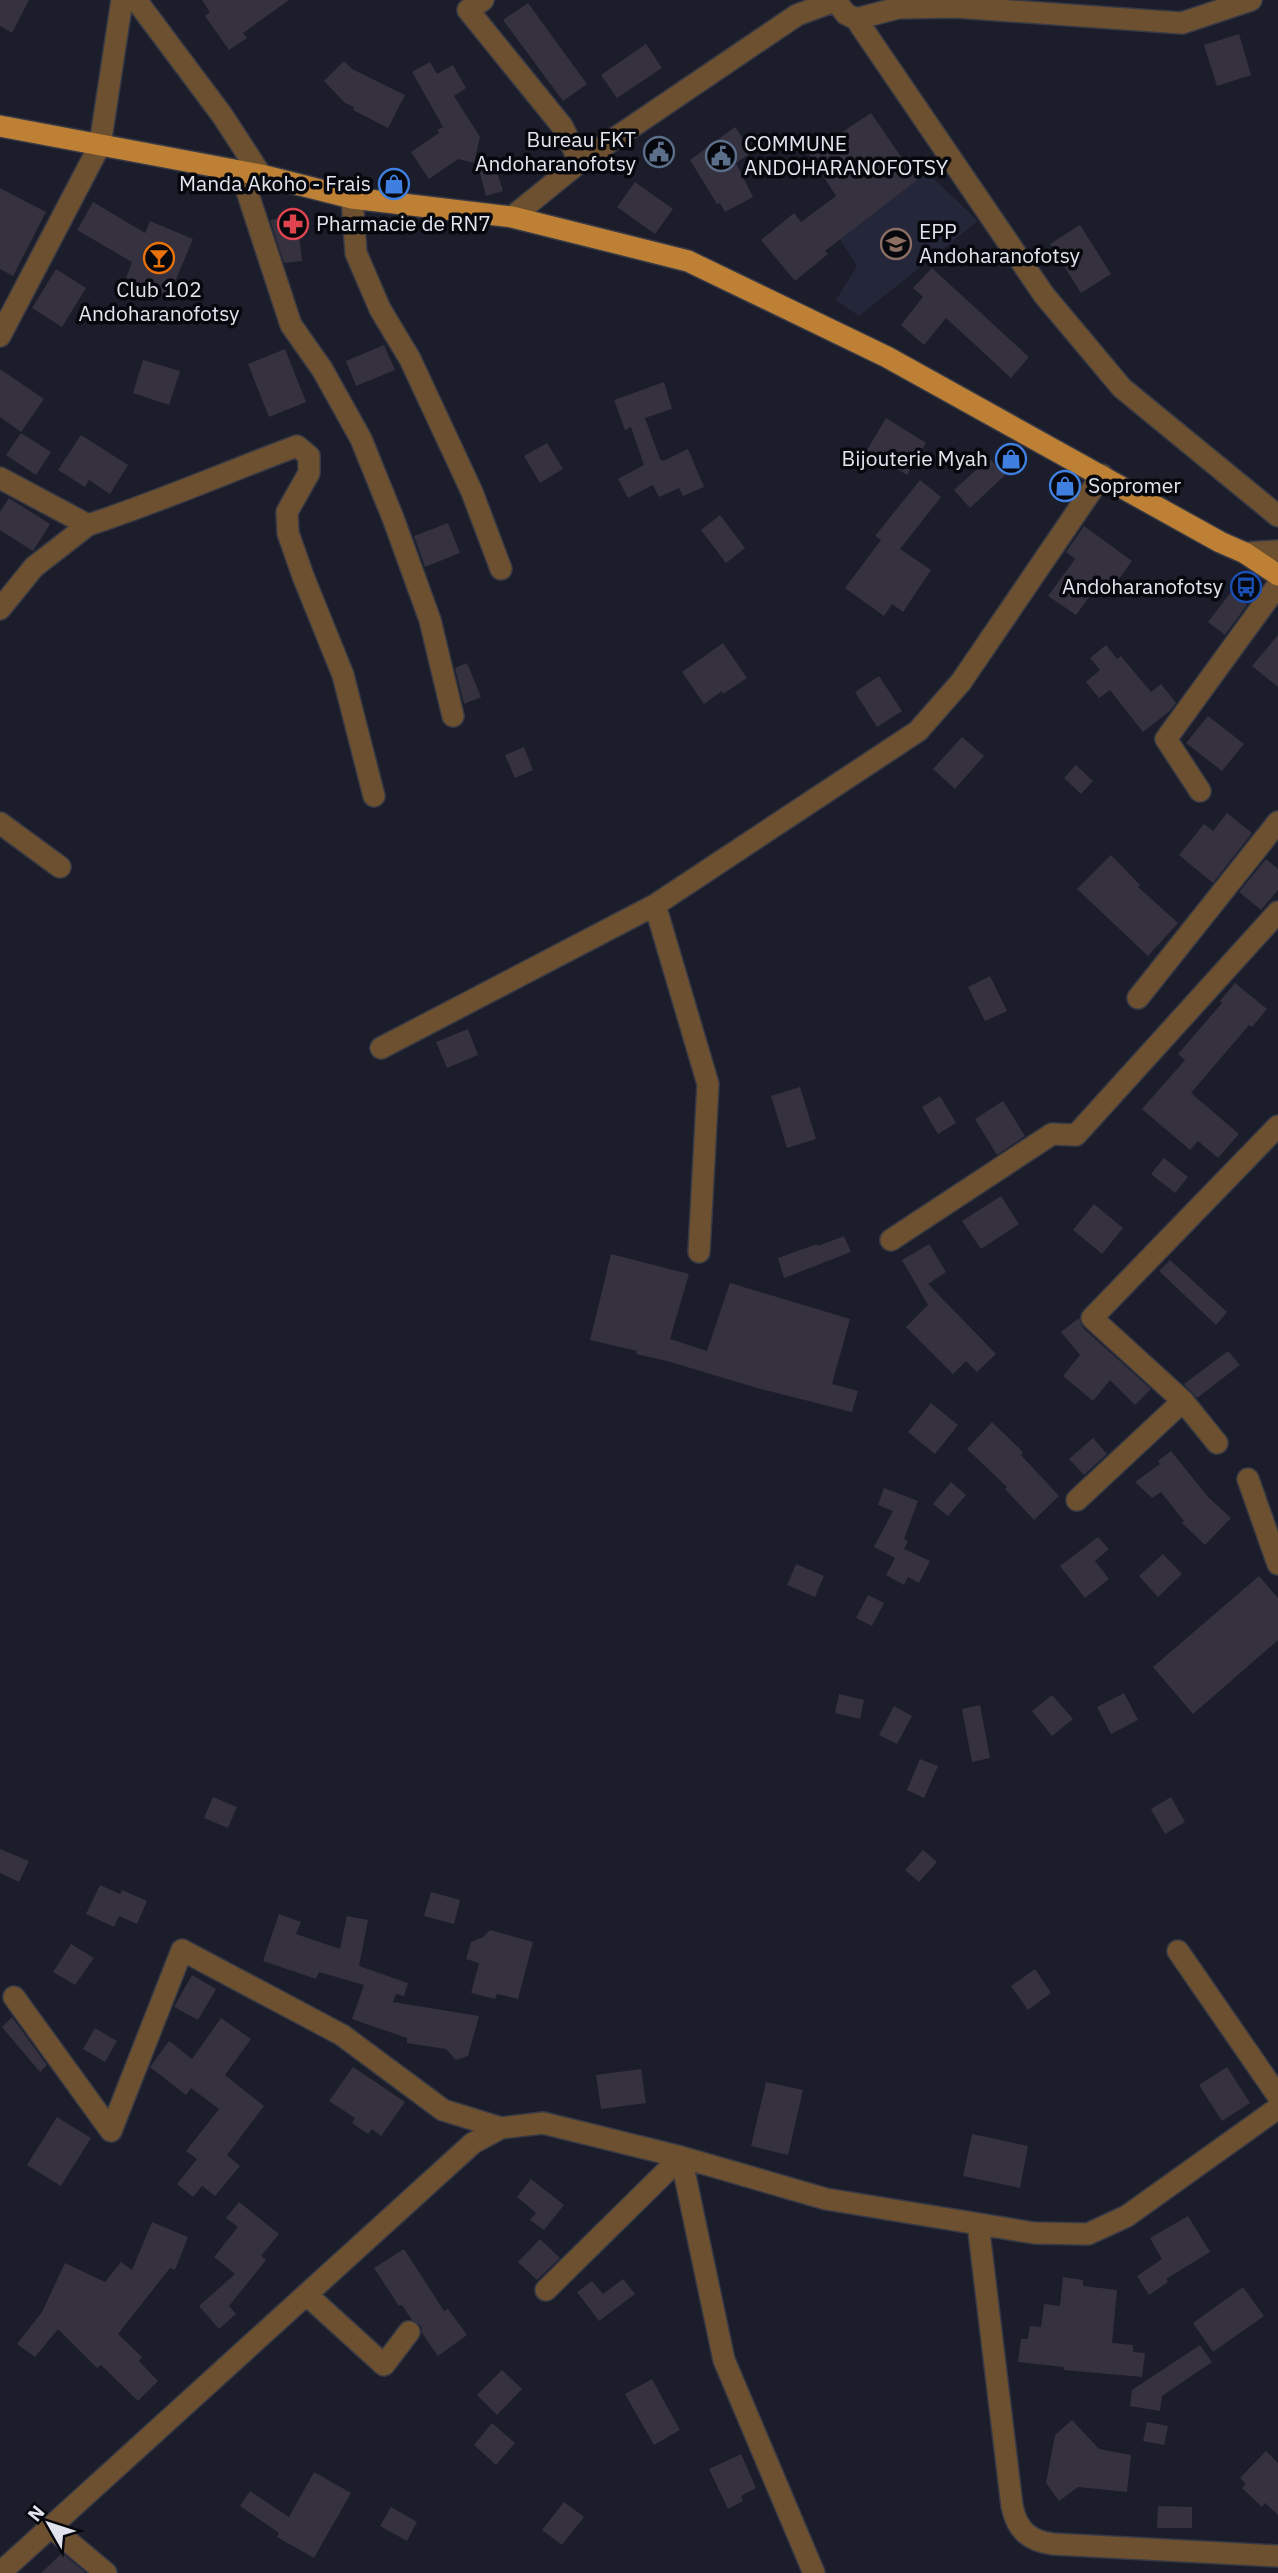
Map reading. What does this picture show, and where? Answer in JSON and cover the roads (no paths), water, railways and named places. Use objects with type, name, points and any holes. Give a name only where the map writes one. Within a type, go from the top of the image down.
[{"type":"main road","points":[[0,126],[251,174],[352,198],[512,217],[688,261],[887,357],[1220,542],[1245,553],[1278,575]]},
{"type":"street","points":[[0,336],[100,145],[122,0]]},
{"type":"street","points":[[136,0],[222,115],[251,174],[290,326],[322,369],[361,439],[430,620],[453,716]]},
{"type":"street","points":[[483,0],[468,10],[562,126],[580,162]]},
{"type":"street","points":[[512,217],[580,162],[797,15],[835,0],[846,14],[856,19],[1044,295],[1122,388],[1278,516]]},
{"type":"street","points":[[856,19],[898,8],[954,7],[1182,23],[1251,0]]},
{"type":"street","points":[[352,198],[356,253],[380,309],[410,359],[472,492],[500,569]]},
{"type":"street","points":[[0,609],[34,567],[88,525],[149,505],[216,476],[297,446],[309,456],[309,473],[287,512],[288,533],[343,675],[374,796]]},
{"type":"street","points":[[381,1048],[655,905],[918,731],[961,682],[1102,475]]},
{"type":"street","points":[[0,478],[88,525]]},
{"type":"street","points":[[1245,553],[1278,551]]},
{"type":"street","points":[[1200,791],[1166,739],[1278,585]]},
{"type":"street","points":[[1139,998],[1278,822]]},
{"type":"street","points":[[0,823],[60,867]]},
{"type":"street","points":[[655,905],[708,1084],[699,1252]]},
{"type":"street","points":[[891,1240],[1052,1134],[1076,1135],[1278,912]]},
{"type":"street","points":[[1217,1443],[1183,1401],[1093,1318],[1278,1126]]},
{"type":"street","points":[[1077,1500],[1183,1401]]},
{"type":"street","points":[[1248,1479],[1278,1564]]},
{"type":"street","points":[[14,1997],[111,2131],[182,1950],[342,2035],[443,2110],[501,2128]]},
{"type":"street","points":[[1178,1951],[1278,2096]]},
{"type":"street","points":[[0,2573],[473,2143],[501,2128],[543,2123],[681,2157],[826,2199],[1034,2233],[1087,2234],[1127,2216],[1278,2108]]},
{"type":"street","points":[[546,2290],[681,2157]]},
{"type":"street","points":[[681,2157],[724,2360],[814,2573]]},
{"type":"street","points":[[978,2224],[1012,2506],[1015,2521],[1025,2534],[1038,2542],[1053,2544],[1278,2556]]},
{"type":"street","points":[[307,2295],[384,2365],[409,2332]]},
{"type":"street","points":[[51,2527],[106,2573]]},
{"type":"place","name":"Bureau FKT Andoharanofotsy","points":[[659,152]]},
{"type":"place","name":"COMMUNE ANDOHARANOFOTSY","points":[[721,156]]},
{"type":"place","name":"Manda Akoho - Frais","points":[[394,184]]},
{"type":"place","name":"Pharmacie de RN7","points":[[293,224]]},
{"type":"place","name":"EPP Andoharanofotsy","points":[[896,244]]},
{"type":"place","name":"Club 102 Andoharanofotsy","points":[[159,258]]},
{"type":"place","name":"Bijouterie Myah","points":[[1011,459]]},
{"type":"place","name":"Sopromer","points":[[1065,486]]},
{"type":"place","name":"Andoharanofotsy","points":[[1246,587]]}]
